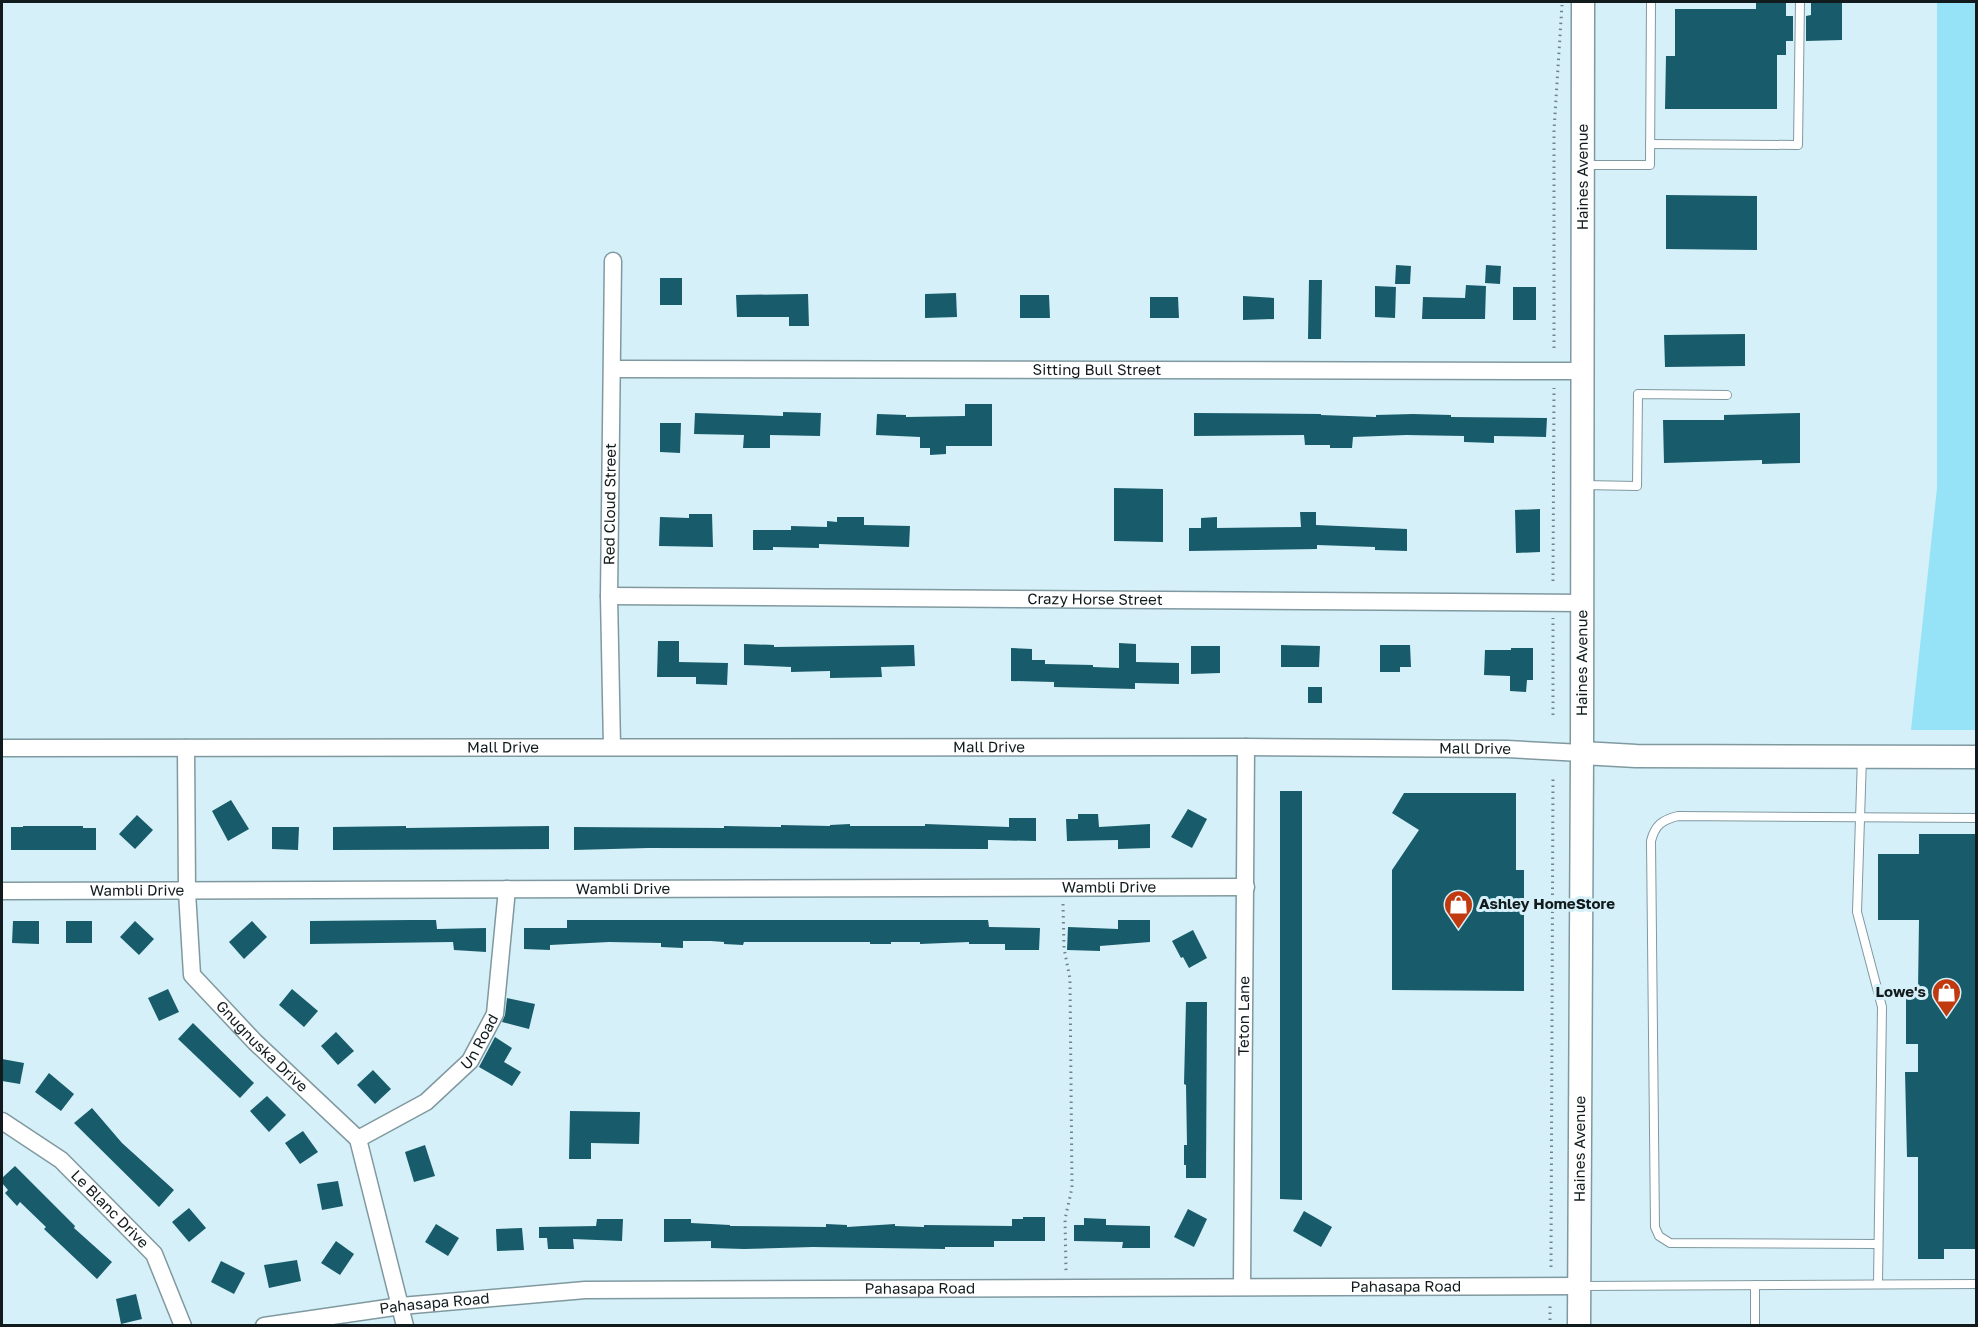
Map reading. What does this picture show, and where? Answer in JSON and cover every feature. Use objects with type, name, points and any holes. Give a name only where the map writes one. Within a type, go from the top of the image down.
[{"type":"main road","name":"Haines Avenue","points":[[1579,1326],[1583,2]]},
{"type":"main road","name":"Mall Drive","points":[[1582,753],[1647,756],[1977,757]]},
{"type":"street","name":"Red Cloud Street","points":[[612,747],[609,596],[613,261]]},
{"type":"street","name":"Sitting Bull Street","points":[[613,369],[1583,371]]},
{"type":"street","name":"Crazy Horse Street","points":[[609,596],[1582,603]]},
{"type":"street","name":"Mall Drive","points":[[2,748],[1246,747],[1507,749],[1582,753]]},
{"type":"street","name":"Teton Lane","points":[[1242,1286],[1246,747]]},
{"type":"street","name":"Gnugnuska Drive","points":[[186,748],[187,892],[192,975],[255,1042],[358,1139]]},
{"type":"street","name":"Wambli Drive","points":[[2,891],[1246,887]]},
{"type":"street","name":"Un Road","points":[[358,1139],[426,1102],[470,1061],[495,1014],[507,889]]},
{"type":"street","name":"Le Blanc Drive","points":[[2,1121],[62,1160],[154,1254],[183,1326]]},
{"type":"street","points":[[358,1139],[405,1326]]},
{"type":"street","name":"Pahasapa Road","points":[[264,1326],[401,1306],[585,1290],[1579,1286]]},
{"type":"lane","points":[[1583,165],[1650,165],[1651,2]]},
{"type":"lane","points":[[1650,144],[1798,145],[1800,2]]},
{"type":"lane","points":[[1582,485],[1637,486],[1638,394],[1727,395]]},
{"type":"lane","points":[[1862,757],[1857,912],[1882,1007],[1878,1284]]},
{"type":"lane","points":[[1878,1244],[1670,1243],[1659,1236],[1655,1227],[1651,841],[1654,829],[1665,819],[1678,816],[1977,818]]},
{"type":"lane","points":[[1579,1286],[1977,1284]]},
{"type":"lane","points":[[1755,1285],[1755,1326]]},
{"type":"path","points":[[1554,348],[1554,130],[1562,2]]},
{"type":"path","points":[[1553,581],[1554,388]]},
{"type":"path","points":[[1553,618],[1553,715]]},
{"type":"path","points":[[1551,1267],[1553,775]]},
{"type":"path","points":[[1063,888],[1064,948],[1070,979],[1072,1188],[1065,1219],[1067,1287]]},
{"type":"path","points":[[1550,1304],[1550,1326]]},
{"type":"shaded area","points":[[1937,2],[1976,2],[1976,730],[1911,730],[1937,488]]},
{"type":"building","points":[[1756,2],[1786,2],[1786,16],[1793,16],[1793,41],[1786,41],[1786,55],[1777,55],[1777,109],[1665,109],[1666,56],[1675,56],[1675,9],[1756,9]]},
{"type":"building","points":[[1811,2],[1842,2],[1842,40],[1806,41],[1806,16],[1811,15]]},
{"type":"building","points":[[1666,195],[1757,196],[1757,250],[1666,249]]},
{"type":"building","points":[[1396,265],[1411,266],[1410,284],[1395,284]]},
{"type":"building","points":[[1486,265],[1501,266],[1500,284],[1485,283]]},
{"type":"building","points":[[660,278],[682,278],[682,305],[660,305]]},
{"type":"building","points":[[1309,280],[1322,280],[1321,339],[1308,339]]},
{"type":"building","points":[[1466,285],[1486,286],[1485,319],[1422,319],[1423,297],[1465,298]]},
{"type":"building","points":[[1375,286],[1396,287],[1395,318],[1375,317]]},
{"type":"building","points":[[1513,287],[1536,287],[1536,320],[1513,320]]},
{"type":"building","points":[[956,293],[957,317],[925,318],[925,294]]},
{"type":"building","points":[[808,294],[809,326],[789,326],[789,317],[737,317],[736,295]]},
{"type":"building","points":[[1020,295],[1049,295],[1050,318],[1020,318]]},
{"type":"building","points":[[1243,296],[1274,298],[1274,319],[1243,320]]},
{"type":"building","points":[[1150,297],[1178,297],[1179,318],[1150,318]]},
{"type":"building","points":[[1745,334],[1745,366],[1665,367],[1664,335]]},
{"type":"building","points":[[965,404],[992,404],[992,446],[946,446],[946,454],[930,455],[930,448],[920,448],[920,437],[876,435],[877,414],[906,415],[906,417],[965,416]]},
{"type":"building","points":[[783,412],[821,413],[820,436],[770,435],[770,448],[743,448],[744,435],[694,434],[695,413],[783,416]]},
{"type":"building","points":[[1194,413],[1376,417],[1376,415],[1413,414],[1451,415],[1451,417],[1547,418],[1546,437],[1494,436],[1494,443],[1464,442],[1464,436],[1353,437],[1352,448],[1330,448],[1330,445],[1305,445],[1304,435],[1194,436]]},
{"type":"building","points":[[1800,413],[1800,463],[1762,464],[1762,460],[1664,463],[1663,420],[1724,420],[1724,415]]},
{"type":"building","points":[[660,423],[681,423],[680,453],[660,452]]},
{"type":"building","points":[[1114,488],[1163,489],[1163,542],[1114,541]]},
{"type":"building","points":[[1540,509],[1540,552],[1516,553],[1515,510]]},
{"type":"building","points":[[1300,512],[1316,512],[1316,525],[1407,529],[1407,551],[1375,550],[1375,547],[1317,545],[1317,549],[1189,551],[1189,528],[1201,528],[1201,518],[1217,517],[1217,528],[1301,527]]},
{"type":"building","points":[[689,514],[712,514],[713,547],[659,546],[660,517],[689,518]]},
{"type":"building","points":[[837,517],[864,517],[864,525],[910,526],[909,547],[819,544],[819,548],[773,547],[773,550],[753,550],[753,530],[791,530],[791,526],[827,527],[827,521],[837,522]]},
{"type":"building","points":[[658,641],[679,641],[679,662],[728,663],[727,685],[696,684],[696,677],[657,677]]},
{"type":"building","points":[[1119,643],[1136,644],[1136,662],[1179,663],[1179,684],[1135,683],[1135,689],[1054,687],[1054,682],[1011,681],[1011,648],[1032,649],[1032,660],[1045,660],[1045,664],[1119,668]]},
{"type":"building","points":[[744,644],[774,645],[774,647],[914,645],[915,666],[881,667],[882,677],[830,678],[830,671],[791,672],[791,667],[744,665]]},
{"type":"building","points":[[1281,645],[1320,646],[1319,667],[1281,667]]},
{"type":"building","points":[[1380,645],[1410,645],[1411,667],[1400,667],[1400,672],[1380,672]]},
{"type":"building","points":[[1191,646],[1220,646],[1220,673],[1191,674]]},
{"type":"building","points":[[1511,648],[1533,648],[1533,680],[1527,680],[1526,692],[1510,691],[1510,676],[1484,675],[1485,650],[1511,650]]},
{"type":"building","points":[[1308,687],[1322,687],[1322,703],[1308,703]]},
{"type":"building","points":[[1280,791],[1302,791],[1302,1200],[1280,1199]]},
{"type":"building","name":"Ashley HomeStore","points":[[1404,793],[1516,793],[1516,870],[1524,870],[1524,991],[1392,990],[1392,870],[1419,830],[1392,813]]},
{"type":"building","points":[[231,800],[249,829],[228,841],[212,811]]},
{"type":"building","points":[[1188,809],[1207,819],[1192,848],[1171,837]]},
{"type":"building","points":[[1078,814],[1098,814],[1099,827],[1150,824],[1150,848],[1118,849],[1118,840],[1067,841],[1066,819],[1078,819]]},
{"type":"building","points":[[137,815],[153,830],[135,849],[119,834]]},
{"type":"building","points":[[1009,818],[1036,818],[1036,841],[988,840],[988,849],[648,848],[574,850],[574,827],[724,828],[724,826],[781,827],[781,825],[850,824],[850,826],[925,826],[925,824],[1009,827]]},
{"type":"building","points":[[406,826],[406,828],[549,826],[549,849],[333,850],[333,827]]},
{"type":"building","points":[[11,827],[96,828],[96,850],[11,850]]},
{"type":"building","points":[[272,827],[299,827],[298,850],[272,849]]},
{"type":"building","name":"Lowe's","points":[[1919,834],[1977,834],[1977,1249],[1944,1249],[1944,1259],[1918,1259],[1918,1157],[1907,1157],[1905,1072],[1918,1072],[1918,1044],[1906,1044],[1906,990],[1918,990],[1919,920],[1878,920],[1878,854],[1919,854]]},
{"type":"building","points":[[436,920],[437,929],[486,928],[486,952],[454,950],[453,942],[310,944],[310,921]]},
{"type":"building","points":[[567,920],[988,920],[989,927],[1040,928],[1039,950],[1005,950],[1005,944],[969,944],[969,942],[870,944],[870,942],[744,942],[743,945],[711,941],[683,941],[683,948],[661,947],[661,943],[609,942],[550,945],[550,950],[524,949],[524,928],[567,928]]},
{"type":"building","points":[[1118,920],[1150,920],[1150,942],[1100,946],[1100,951],[1067,950],[1068,927],[1118,929]]},
{"type":"building","points":[[13,921],[39,921],[39,944],[12,943]]},
{"type":"building","points":[[66,921],[92,921],[92,943],[66,943]]},
{"type":"building","points":[[135,921],[154,939],[139,955],[120,937]]},
{"type":"building","points":[[252,921],[267,937],[244,959],[229,942]]},
{"type":"building","points":[[1193,930],[1207,958],[1189,968],[1172,941]]},
{"type":"building","points":[[168,989],[179,1012],[159,1021],[148,998]]},
{"type":"building","points":[[292,989],[318,1011],[304,1027],[279,1005]]},
{"type":"building","points":[[507,998],[535,1004],[529,1029],[502,1022]]},
{"type":"building","points":[[1186,1002],[1207,1002],[1206,1178],[1186,1178],[1186,1165],[1184,1165],[1184,1145],[1187,1145],[1186,1085],[1184,1084]]},
{"type":"building","points":[[193,1023],[254,1083],[240,1098],[178,1039]]},
{"type":"building","points":[[336,1032],[354,1051],[338,1065],[321,1046]]},
{"type":"building","points":[[495,1037],[512,1048],[504,1062],[521,1072],[512,1086],[479,1067]]},
{"type":"building","points":[[2,1059],[24,1063],[20,1084],[2,1081]]},
{"type":"building","points":[[373,1070],[391,1089],[375,1104],[357,1085]]},
{"type":"building","points":[[49,1073],[74,1094],[61,1111],[35,1092]]},
{"type":"building","points":[[267,1096],[286,1115],[269,1132],[250,1111]]},
{"type":"building","points":[[92,1108],[122,1143],[174,1190],[159,1207],[74,1123]]},
{"type":"building","points":[[570,1111],[640,1112],[639,1144],[591,1143],[591,1159],[569,1159]]},
{"type":"building","points":[[303,1131],[318,1152],[300,1164],[285,1143]]},
{"type":"building","points":[[425,1145],[435,1176],[414,1182],[405,1152]]},
{"type":"building","points":[[15,1166],[75,1226],[74,1228],[112,1262],[97,1279],[44,1229],[46,1227],[20,1202],[17,1206],[5,1193],[8,1190],[2,1183],[2,1178]]},
{"type":"building","points":[[338,1181],[343,1206],[322,1210],[317,1184]]},
{"type":"building","points":[[189,1208],[206,1228],[189,1242],[172,1222]]},
{"type":"building","points":[[1188,1209],[1207,1219],[1194,1247],[1174,1237]]},
{"type":"building","points":[[1304,1211],[1332,1227],[1321,1247],[1293,1231]]},
{"type":"building","points":[[1023,1217],[1045,1217],[1045,1241],[994,1241],[994,1247],[945,1247],[945,1249],[813,1247],[744,1249],[711,1248],[711,1241],[664,1242],[664,1219],[691,1219],[691,1223],[730,1226],[826,1227],[826,1224],[847,1225],[847,1227],[895,1224],[895,1226],[924,1227],[924,1225],[1012,1226],[1012,1219],[1023,1219]]},
{"type":"building","points":[[1084,1218],[1106,1219],[1106,1225],[1150,1226],[1150,1248],[1122,1248],[1123,1242],[1074,1241],[1074,1225],[1084,1225]]},
{"type":"building","points":[[597,1219],[623,1219],[622,1241],[573,1239],[574,1249],[548,1249],[547,1238],[539,1238],[539,1227],[596,1226]]},
{"type":"building","points":[[436,1224],[459,1238],[448,1256],[425,1242]]},
{"type":"building","points":[[522,1228],[524,1250],[497,1251],[496,1229]]},
{"type":"building","points":[[336,1241],[354,1254],[340,1275],[321,1263]]},
{"type":"building","points":[[297,1260],[301,1281],[269,1288],[264,1265]]},
{"type":"building","points":[[221,1261],[245,1273],[234,1294],[211,1282]]},
{"type":"building","points":[[136,1294],[142,1319],[121,1324],[116,1299]]},
{"type":"place","name":"Ashley HomeStore","points":[[1458,930]]},
{"type":"place","name":"Lowe's","points":[[1947,1018]]}]
